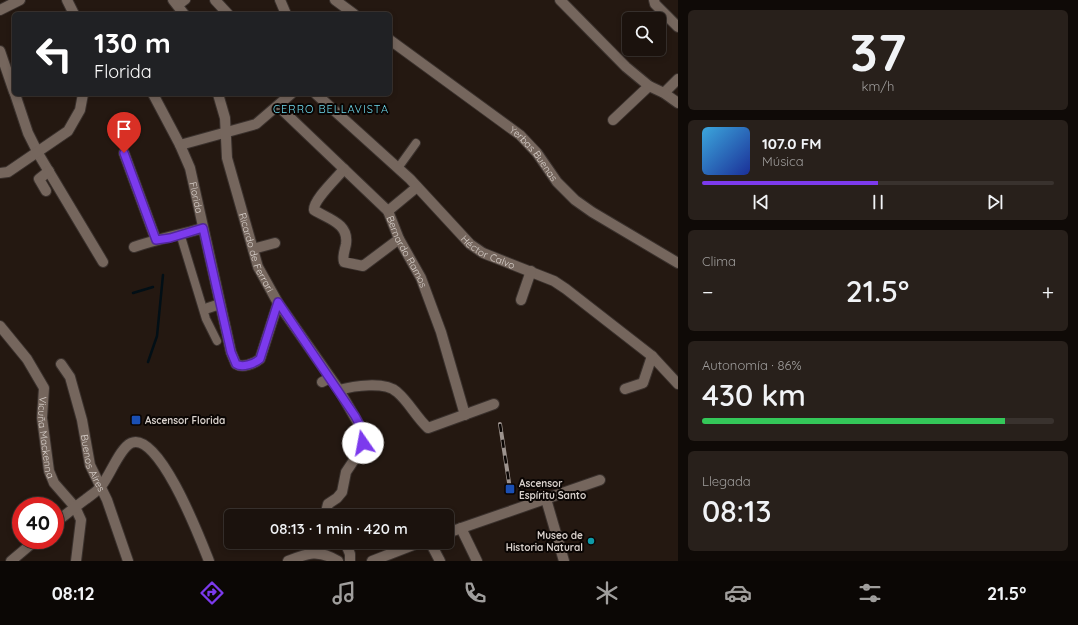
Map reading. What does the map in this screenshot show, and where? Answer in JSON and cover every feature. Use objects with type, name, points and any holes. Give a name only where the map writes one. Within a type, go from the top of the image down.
[{"type":"street","points":[[0,10],[20,0]]},
{"type":"street","points":[[67,0],[73,12]]},
{"type":"street","points":[[215,0],[226,12]]},
{"type":"street","points":[[280,0],[285,12]]},
{"type":"street","points":[[335,0],[351,12]]},
{"type":"street","points":[[560,0],[626,67],[649,86],[664,93],[678,103]]},
{"type":"street","points":[[654,0],[655,4],[678,27]]},
{"type":"street","name":"Yerbas Buenas","points":[[392,41],[520,135],[537,153],[556,182],[579,203],[678,263]]},
{"type":"street","points":[[0,51],[12,87]]},
{"type":"street","points":[[664,93],[678,79]]},
{"type":"street","points":[[613,120],[649,86]]},
{"type":"street","points":[[15,96],[28,133],[37,151],[103,262]]},
{"type":"street","points":[[0,173],[8,172],[37,151],[60,138],[68,131],[80,110],[83,96]]},
{"type":"street","name":"Florida","points":[[155,96],[190,168],[231,352],[234,362],[238,366],[256,362],[260,359],[278,302]]},
{"type":"street","name":"Ricardo de Ferrari","points":[[219,96],[225,118],[225,143],[227,158],[258,267],[326,380],[339,390],[364,433],[363,443],[346,472],[342,492],[337,498],[328,504],[327,509]]},
{"type":"street","points":[[180,145],[256,124],[288,96]]},
{"type":"street","name":"Héctor Calvo","points":[[318,96],[398,168],[461,236],[476,248],[531,271],[566,288],[652,356],[678,384]]},
{"type":"street","name":"Bernardo Ramos","points":[[278,106],[388,211],[399,239],[423,283],[441,332],[465,415]]},
{"type":"street","points":[[398,168],[416,143]]},
{"type":"street","points":[[124,153],[156,240]]},
{"type":"street","points":[[344,170],[320,196],[314,206],[314,210],[332,218],[344,230],[347,242],[343,259],[344,262],[364,266],[399,239]]},
{"type":"street","points":[[46,191],[39,179],[49,171]]},
{"type":"street","points":[[388,211],[417,187]]},
{"type":"street","points":[[134,247],[203,228]]},
{"type":"street","points":[[182,240],[206,319],[217,341]]},
{"type":"street","points":[[253,249],[275,243]]},
{"type":"street","points":[[521,300],[531,271]]},
{"type":"street","points":[[208,308],[220,304]]},
{"type":"street","name":"Vicuña Mackenna","points":[[0,326],[27,359],[44,388],[42,418],[49,471],[54,483],[75,506]]},
{"type":"street","points":[[625,390],[643,383],[652,356]]},
{"type":"street","name":"Buenos Aires","points":[[61,364],[70,377],[82,420],[90,465],[102,486],[128,561]]},
{"type":"street","points":[[339,390],[355,386],[390,388],[397,392],[417,418],[428,428],[494,404]]},
{"type":"street","points":[[64,516],[102,486],[123,450],[130,443],[136,441],[142,442],[148,447],[167,471],[178,490],[209,561]]},
{"type":"street","points":[[454,530],[600,480]]},
{"type":"street","points":[[546,499],[564,561]]},
{"type":"street","points":[[75,506],[81,520],[76,561]]},
{"type":"street","points":[[461,528],[477,561]]},
{"type":"street","points":[[11,561],[25,549]]},
{"type":"street","points":[[348,549],[350,561]]},
{"type":"street","points":[[372,561],[403,549]]},
{"type":"street","points":[[434,549],[440,561]]},
{"type":"street","points":[[288,561],[310,553],[318,553],[338,561]]},
{"type":"waterway","points":[[148,362],[157,336],[163,275]]},
{"type":"waterway","points":[[133,293],[153,287]]},
{"type":"railway","points":[[500,424],[510,489]]},
{"type":"place","name":"Ascensor Florida","points":[[136,420]]},
{"type":"place","name":"Ascensor Espíritu Santo","points":[[510,489]]},
{"type":"place","name":"Museo de Historia Natural","points":[[591,541]]},
{"type":"district","name":"CERRO BELLAVISTA","points":[[331,109]]},
{"type":"route","points":[[124,153],[156,240],[170,238],[203,228],[234,362],[238,366],[256,362],[260,359],[272,317],[278,302],[339,390],[355,416],[364,433],[363,443]]}]
